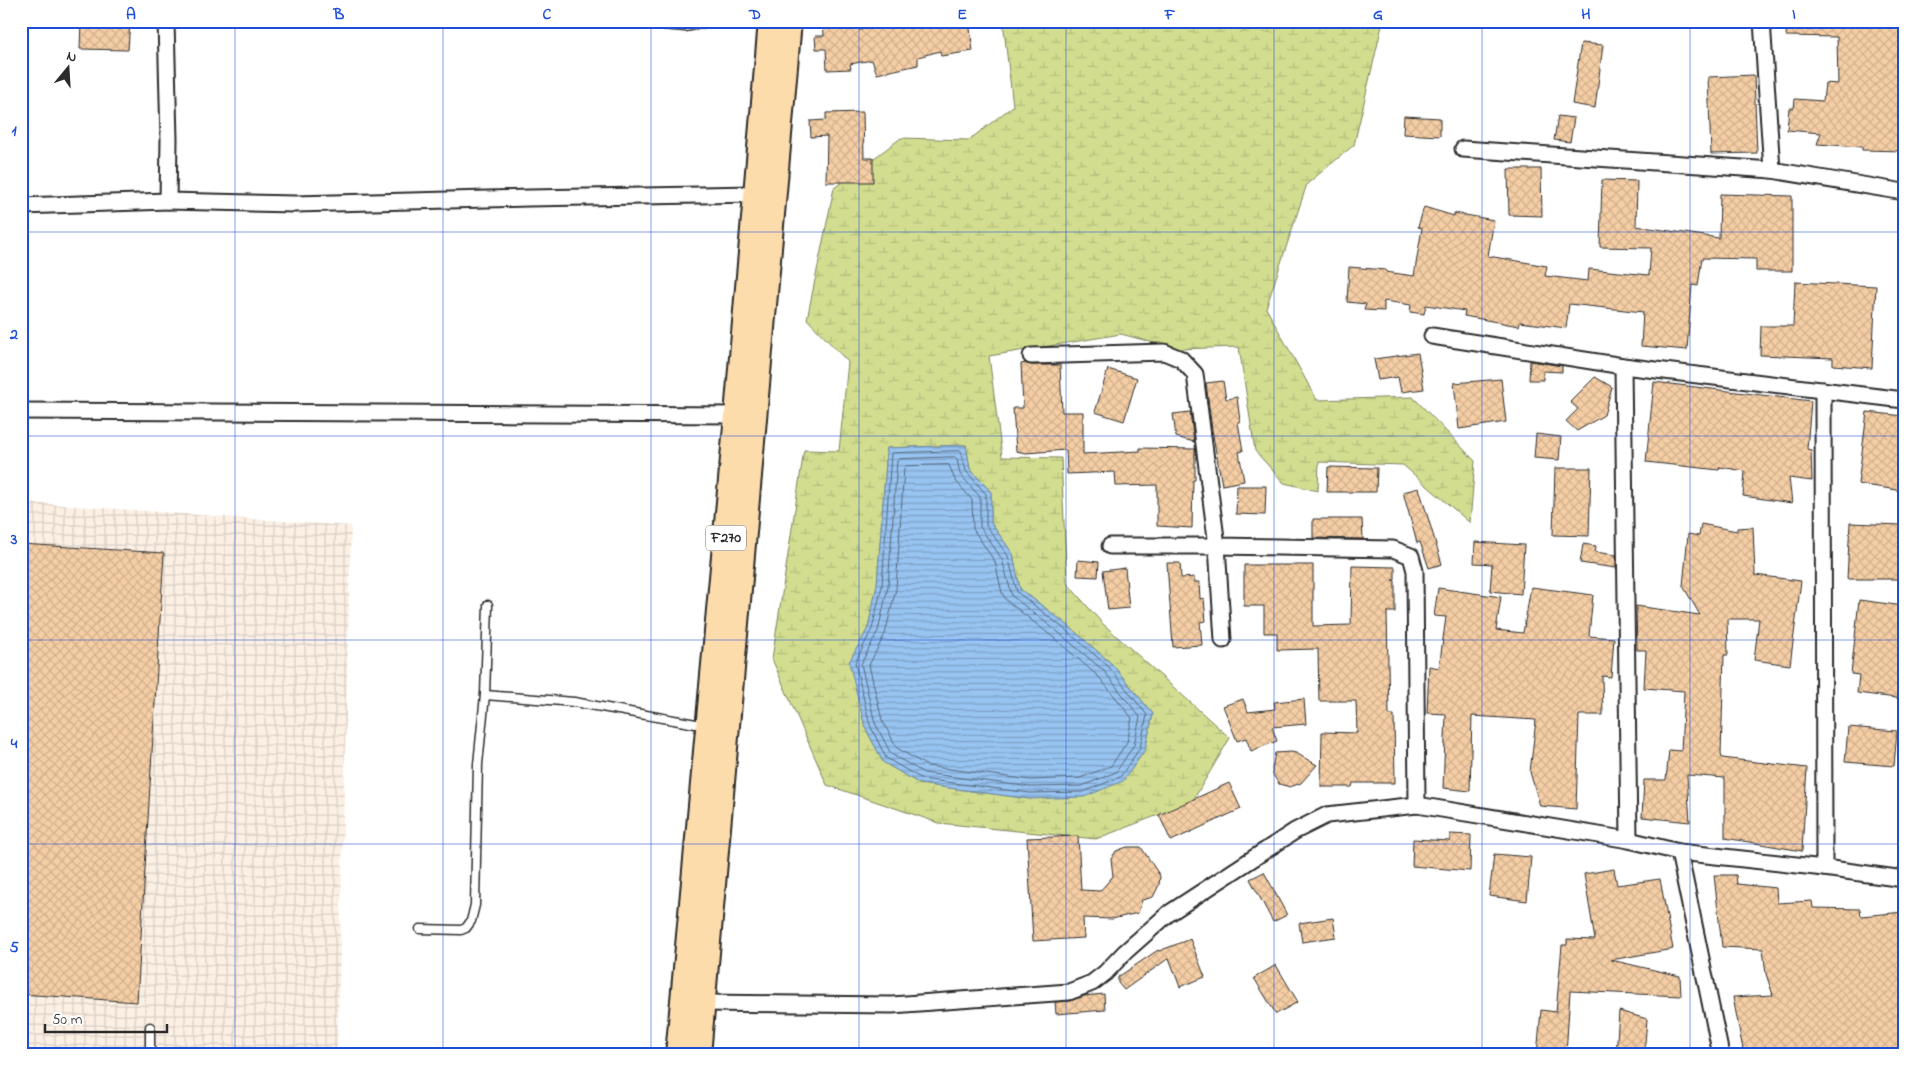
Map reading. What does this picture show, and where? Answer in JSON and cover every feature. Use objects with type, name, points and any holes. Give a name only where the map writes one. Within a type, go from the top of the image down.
[{"type":"main road","name":"F270","points":[[678,1055],[771,21]]},
{"type":"main road","name":"F270","points":[[698,1055],[789,21]]},
{"type":"street","points":[[166,21],[169,140],[168,201]]},
{"type":"street","points":[[1762,21],[1772,170]]},
{"type":"street","points":[[1463,149],[1772,170],[1904,192]]},
{"type":"street","points":[[21,206],[168,201],[295,204],[756,194]]},
{"type":"street","points":[[1432,336],[1623,366],[1904,400]]},
{"type":"street","points":[[1030,356],[1164,352],[1181,360],[1195,374],[1217,546],[1224,640]]},
{"type":"street","points":[[1623,366],[1629,840]]},
{"type":"street","points":[[1823,390],[1824,868]]},
{"type":"street","points":[[21,411],[737,415]]},
{"type":"street","points":[[1110,546],[1392,549],[1411,556],[1415,571],[1417,805]]},
{"type":"street","points":[[703,1003],[892,1005],[1069,992],[1092,982],[1105,973],[1125,952],[1168,914],[1295,830],[1327,815],[1417,805],[1629,840],[1678,852],[1904,879]]},
{"type":"street","points":[[1678,852],[1721,1055]]},
{"type":"lane","points":[[617,21],[685,27],[718,21]]},
{"type":"lane","points":[[420,929],[461,930],[466,928],[473,915],[477,856],[478,764],[485,696],[488,606]]},
{"type":"lane","points":[[485,696],[574,702],[709,727]]},
{"type":"lane","points":[[150,1027],[150,1055]]},
{"type":"shaded area","points":[[21,502],[351,526],[337,1055],[21,1055]]},
{"type":"green space","points":[[1003,21],[1383,21],[1354,145],[1307,184],[1266,308],[1317,400],[1413,397],[1475,461],[1470,523],[1403,465],[1319,462],[1318,491],[1284,483],[1255,451],[1239,347],[1177,349],[1121,334],[989,356],[1002,457],[1061,458],[1067,583],[1102,623],[1230,738],[1192,802],[1096,839],[939,823],[827,785],[772,659],[804,450],[839,451],[848,362],[807,319],[834,188],[901,138],[969,140],[1013,106]],"holes":[[[966,445],[970,469],[991,492],[991,523],[1013,554],[1020,589],[1065,623],[1112,664],[1153,714],[1145,750],[1123,781],[1030,799],[920,784],[883,762],[865,727],[850,662],[868,628],[877,585],[887,448]]]},
{"type":"water","points":[[966,445],[970,469],[991,492],[991,523],[1013,554],[1020,589],[1065,623],[1112,664],[1153,714],[1145,750],[1123,781],[1084,797],[1030,799],[920,784],[883,762],[865,727],[849,662],[868,628],[877,585],[887,448]]},
{"type":"building","points":[[81,21],[130,21],[128,50],[80,49]]},
{"type":"building","points":[[823,21],[860,21],[860,30],[911,21],[969,21],[973,51],[941,56],[940,51],[918,57],[918,65],[877,74],[872,60],[850,64],[851,69],[827,70],[826,49],[816,49],[815,36],[824,36]]},
{"type":"building","points":[[1787,21],[1904,23],[1904,151],[1862,150],[1862,147],[1817,144],[1821,133],[1787,130],[1789,108],[1794,108],[1795,99],[1823,101],[1825,83],[1838,84],[1837,37],[1786,36]]},
{"type":"building","points":[[1581,43],[1603,45],[1595,108],[1572,104]]},
{"type":"building","points":[[1754,75],[1757,153],[1711,154],[1708,77]]},
{"type":"building","points":[[863,112],[864,158],[873,158],[873,182],[826,182],[827,136],[811,137],[810,121],[826,120],[826,113]]},
{"type":"building","points":[[1404,116],[1440,118],[1440,136],[1403,134]]},
{"type":"building","points":[[1558,116],[1574,118],[1570,142],[1554,140]]},
{"type":"building","points":[[1508,169],[1541,169],[1542,216],[1509,215]]},
{"type":"building","points":[[1602,180],[1637,181],[1636,226],[1719,238],[1720,194],[1792,196],[1792,271],[1756,271],[1756,259],[1702,258],[1698,286],[1692,285],[1687,350],[1641,346],[1643,312],[1569,304],[1566,328],[1520,322],[1519,326],[1464,316],[1465,311],[1426,305],[1424,314],[1410,312],[1411,305],[1384,301],[1384,311],[1364,310],[1366,304],[1347,302],[1349,267],[1386,270],[1386,272],[1414,276],[1422,228],[1418,227],[1424,207],[1454,216],[1454,213],[1494,220],[1488,256],[1547,266],[1545,276],[1588,281],[1589,269],[1649,275],[1651,248],[1600,247]]},
{"type":"building","points":[[1795,282],[1876,286],[1872,368],[1833,365],[1833,358],[1760,355],[1761,326],[1793,326]]},
{"type":"building","points":[[1418,353],[1424,389],[1401,392],[1398,377],[1378,380],[1374,359]]},
{"type":"building","points":[[1530,361],[1562,366],[1562,372],[1543,371],[1543,380],[1529,380]]},
{"type":"building","points":[[1021,364],[1031,365],[1060,365],[1062,412],[1083,412],[1083,454],[1140,451],[1140,448],[1195,449],[1192,528],[1157,526],[1157,485],[1116,486],[1115,472],[1067,474],[1066,450],[1026,453],[1016,451],[1013,408],[1023,408]]},
{"type":"building","points":[[1108,369],[1137,378],[1124,421],[1095,412]]},
{"type":"building","points":[[1595,377],[1612,387],[1604,415],[1577,431],[1566,421],[1578,409],[1570,402]]},
{"type":"building","points":[[1501,379],[1506,422],[1459,429],[1454,383]]},
{"type":"building","points":[[1223,381],[1226,399],[1237,397],[1240,421],[1238,422],[1243,451],[1239,452],[1244,481],[1222,485],[1206,383]]},
{"type":"building","points":[[1654,382],[1811,401],[1807,449],[1811,450],[1812,481],[1789,478],[1792,503],[1743,496],[1745,471],[1720,467],[1719,470],[1646,462]]},
{"type":"building","points":[[1190,412],[1194,442],[1176,437],[1173,414]]},
{"type":"building","points":[[1867,412],[1904,416],[1904,491],[1858,484]]},
{"type":"building","points":[[1536,434],[1561,437],[1559,460],[1534,458]]},
{"type":"building","points":[[1328,467],[1377,468],[1376,492],[1327,492]]},
{"type":"building","points":[[1555,468],[1591,468],[1589,536],[1553,535]]},
{"type":"building","points":[[1237,486],[1266,486],[1265,515],[1236,514]]},
{"type":"building","points":[[1419,488],[1442,564],[1429,568],[1420,542],[1417,543],[1403,492]]},
{"type":"building","points":[[1313,519],[1362,519],[1363,539],[1313,538]]},
{"type":"building","points":[[1850,523],[1902,525],[1902,579],[1847,579]]},
{"type":"building","points":[[1701,524],[1737,531],[1737,528],[1753,527],[1755,575],[1801,581],[1790,665],[1754,660],[1759,619],[1727,619],[1728,655],[1724,655],[1721,754],[1722,758],[1807,768],[1802,851],[1725,838],[1725,778],[1687,775],[1690,822],[1642,817],[1644,780],[1666,780],[1669,750],[1681,751],[1684,691],[1644,688],[1646,650],[1637,650],[1636,606],[1700,615],[1683,586],[1688,534],[1699,536]]},
{"type":"building","points":[[1475,542],[1524,545],[1521,594],[1490,591],[1492,564],[1474,563]]},
{"type":"building","points":[[21,544],[164,553],[137,1002],[21,994]]},
{"type":"building","points":[[1583,544],[1596,546],[1595,552],[1616,555],[1616,568],[1580,563]]},
{"type":"building","points":[[1078,560],[1099,562],[1098,577],[1077,576]]},
{"type":"building","points":[[1167,563],[1180,563],[1181,578],[1194,577],[1194,582],[1199,582],[1200,599],[1204,598],[1206,621],[1200,622],[1202,645],[1173,647]]},
{"type":"building","points":[[1244,565],[1313,565],[1313,626],[1351,625],[1352,566],[1395,567],[1395,580],[1392,580],[1395,581],[1395,612],[1387,612],[1389,715],[1394,715],[1395,783],[1353,783],[1352,787],[1321,787],[1322,732],[1357,733],[1356,701],[1319,701],[1318,649],[1277,650],[1277,633],[1264,633],[1264,606],[1244,606]]},
{"type":"building","points":[[1125,568],[1129,608],[1108,610],[1103,571]]},
{"type":"building","points":[[1531,587],[1593,595],[1589,636],[1614,638],[1611,677],[1602,676],[1603,715],[1579,715],[1576,809],[1540,806],[1530,772],[1536,720],[1472,716],[1470,791],[1443,788],[1446,714],[1427,713],[1429,666],[1439,668],[1446,617],[1434,616],[1438,588],[1501,597],[1496,630],[1523,633]]},
{"type":"building","points":[[1859,600],[1904,606],[1904,631],[1901,652],[1904,653],[1904,699],[1857,693],[1859,675],[1851,674]]},
{"type":"building","points":[[1243,699],[1248,712],[1275,709],[1274,702],[1304,699],[1306,724],[1272,727],[1277,741],[1251,751],[1246,738],[1237,741],[1223,706]]},
{"type":"building","points":[[1848,727],[1897,731],[1894,766],[1845,762]]},
{"type":"building","points":[[1291,752],[1317,765],[1301,783],[1290,787],[1279,784],[1273,775],[1272,769],[1275,753]]},
{"type":"building","points":[[1229,783],[1241,809],[1171,841],[1159,815]]},
{"type":"building","points":[[1450,834],[1471,835],[1470,871],[1412,866],[1413,839],[1450,841]]},
{"type":"building","points":[[1078,836],[1081,890],[1100,891],[1113,876],[1111,859],[1116,851],[1127,847],[1141,847],[1160,876],[1159,885],[1153,897],[1142,900],[1138,913],[1112,919],[1083,918],[1084,938],[1033,941],[1027,838]]},
{"type":"building","points":[[1494,854],[1531,857],[1527,901],[1489,896]]},
{"type":"building","points":[[1614,869],[1617,885],[1660,879],[1673,949],[1611,960],[1680,976],[1681,996],[1570,991],[1566,1055],[1537,1055],[1541,1010],[1556,1012],[1562,945],[1567,945],[1567,939],[1595,940],[1584,874]]},
{"type":"building","points":[[1264,872],[1287,915],[1273,922],[1250,879]]},
{"type":"building","points":[[1714,875],[1736,875],[1737,884],[1776,888],[1777,903],[1812,901],[1813,908],[1860,909],[1861,916],[1904,912],[1904,1055],[1744,1055],[1733,997],[1773,995],[1766,974],[1763,949],[1722,947]]},
{"type":"building","points":[[1333,918],[1336,937],[1302,942],[1299,923]]},
{"type":"building","points":[[1190,939],[1205,977],[1180,987],[1169,958],[1124,990],[1118,983],[1118,977],[1158,950]]},
{"type":"building","points":[[1276,965],[1298,1002],[1276,1014],[1254,978]]},
{"type":"building","points":[[1104,994],[1105,1010],[1056,1014],[1055,1002]]},
{"type":"building","points":[[1619,1011],[1647,1019],[1644,1055],[1616,1055]]}]
